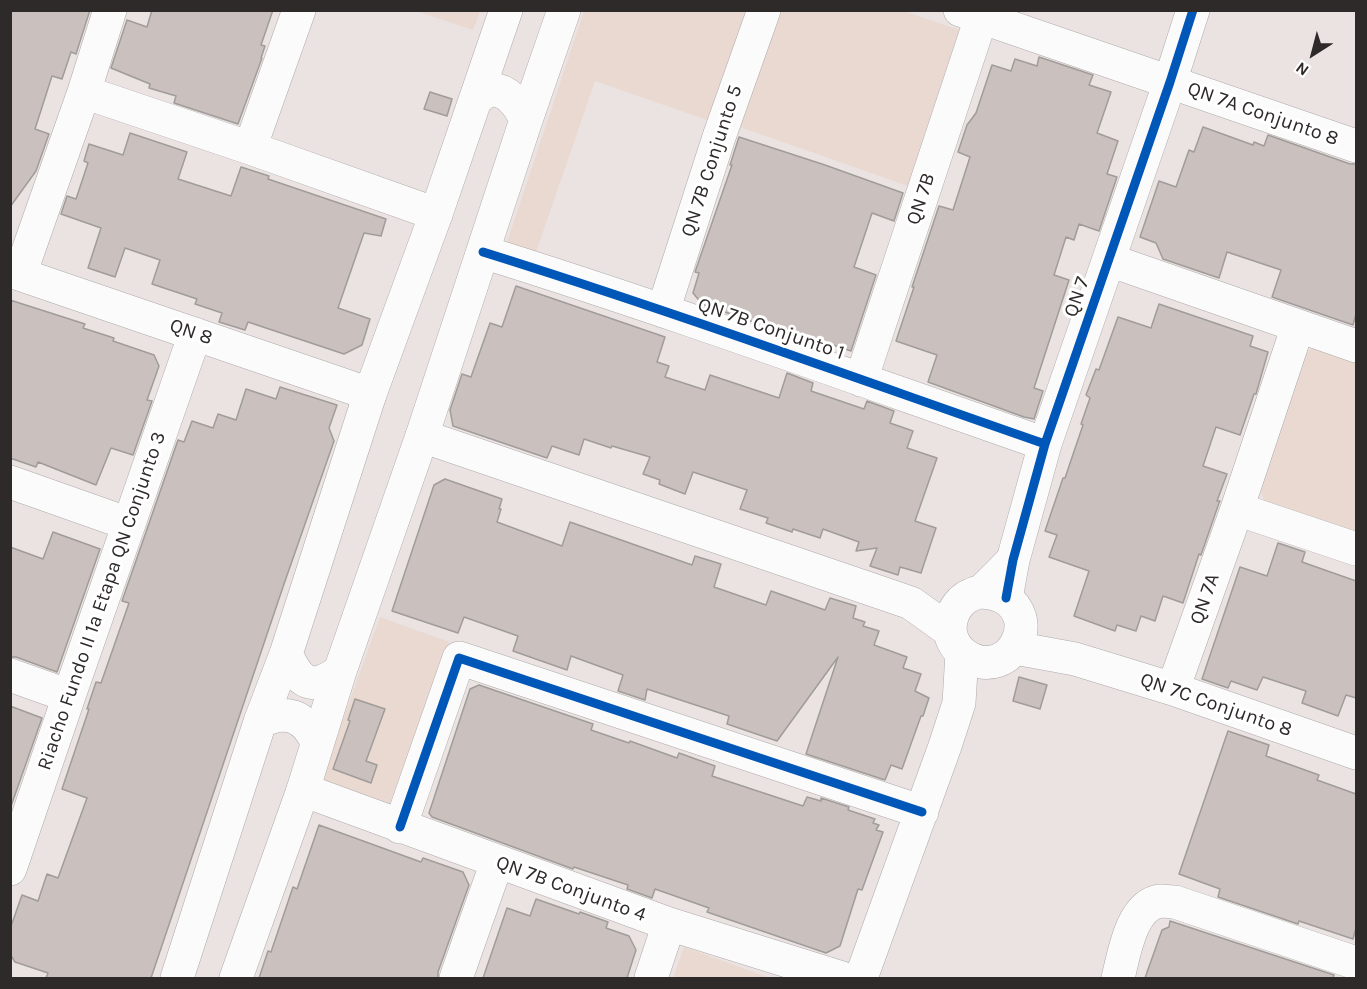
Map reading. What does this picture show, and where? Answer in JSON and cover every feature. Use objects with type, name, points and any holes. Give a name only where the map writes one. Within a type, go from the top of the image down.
[{"type":"street","points":[[15,273],[84,92],[110,10]]},
{"type":"street","points":[[250,148],[299,10]]},
{"type":"street","points":[[177,978],[260,722],[286,654],[370,394],[436,214],[506,10]]},
{"type":"street","points":[[236,978],[303,790],[340,671],[422,436],[564,10]]},
{"type":"street","name":"QN 7B Conjunto 5","points":[[663,311],[719,137],[764,10]]},
{"type":"street","name":"QN 7","points":[[986,626],[1013,560],[1045,444],[1193,10]]},
{"type":"street","points":[[970,14],[1170,82]]},
{"type":"street","name":"QN 7B","points":[[861,380],[970,14]]},
{"type":"street","name":"QN 7A Conjunto 8","points":[[1170,82],[1356,146]]},
{"type":"street","points":[[84,92],[436,214]]},
{"type":"street","points":[[475,100],[486,92],[504,93],[514,99],[526,120]]},
{"type":"street","name":"QN 7B Conjunto 1","points":[[483,252],[663,311],[1045,444]]},
{"type":"street","points":[[1109,260],[1356,346]]},
{"type":"street","name":"QN 8","points":[[15,273],[370,394]]},
{"type":"street","name":"QN 7A","points":[[1173,689],[1298,326]]},
{"type":"street","name":"Riacho Fundo II 1ª Etapa QN Conjunto 3","points":[[10,869],[195,334]]},
{"type":"street","name":"QN 7C Conjunto 8","points":[[422,436],[1356,753]]},
{"type":"street","points":[[10,482],[129,524]]},
{"type":"street","points":[[1236,509],[1356,549]]},
{"type":"street","points":[[861,978],[922,813],[986,626]]},
{"type":"street","points":[[286,654],[292,667],[303,679],[310,682],[320,684],[340,671]]},
{"type":"street","points":[[400,827],[459,658],[922,813]]},
{"type":"street","points":[[10,675],[69,696]]},
{"type":"street","points":[[260,722],[283,714],[295,718],[312,729],[317,742]]},
{"type":"street","name":"QN 7B Conjunto 4","points":[[303,790],[669,924],[842,978]]},
{"type":"street","points":[[456,978],[497,862]]},
{"type":"street","points":[[1118,978],[1128,938],[1135,921],[1146,908],[1160,901],[1175,902],[1356,963]]},
{"type":"street","points":[[651,978],[669,924]]},
{"type":"shaded area","points":[[480,10],[473,30],[416,11]]},
{"type":"shaded area","points":[[584,11],[751,11],[713,122],[595,81],[534,258],[506,245]]},
{"type":"shaded area","points":[[781,11],[904,11],[965,32],[911,187],[740,127]]},
{"type":"shaded area","points":[[1314,346],[1356,360],[1356,535],[1266,506],[1258,484],[1300,359]]},
{"type":"shaded area","points":[[380,617],[449,642],[388,808],[320,783]]},
{"type":"shaded area","points":[[684,947],[770,978],[673,978]]},
{"type":"building","points":[[10,10],[90,10],[76,54],[71,52],[62,79],[52,76],[35,129],[49,134],[36,171],[10,207]]},
{"type":"building","points":[[152,10],[273,10],[261,45],[265,46],[262,58],[238,124],[174,103],[176,96],[149,88],[150,84],[111,68],[127,20],[147,27]]},
{"type":"building","points":[[1039,57],[1093,75],[1089,85],[1111,92],[1097,133],[1118,141],[1107,174],[1117,177],[1099,231],[1079,224],[1074,240],[1066,237],[1054,275],[1069,280],[1034,388],[1043,391],[1034,419],[928,382],[937,355],[896,341],[939,206],[953,210],[970,157],[958,152],[967,125],[976,113],[992,65],[1011,71],[1015,59],[1037,66]]},
{"type":"building","points":[[430,92],[452,99],[447,116],[424,109]]},
{"type":"building","points":[[1203,127],[1253,145],[1254,142],[1264,146],[1268,135],[1350,164],[1356,164],[1356,314],[1353,325],[1272,297],[1281,270],[1227,252],[1219,278],[1163,259],[1156,243],[1140,237],[1159,181],[1176,187],[1189,150],[1194,152]]},
{"type":"building","points":[[130,133],[187,152],[178,179],[231,196],[241,167],[269,176],[268,179],[386,219],[381,236],[364,233],[338,308],[370,319],[362,345],[344,354],[248,322],[245,330],[219,322],[222,313],[195,304],[197,299],[152,284],[160,260],[125,248],[115,277],[88,268],[101,228],[61,214],[67,196],[76,199],[88,163],[84,161],[89,144],[123,155]]},
{"type":"building","points":[[739,137],[903,193],[894,221],[872,213],[854,267],[876,275],[851,351],[754,318],[753,322],[702,304],[693,293],[699,273],[695,272],[732,165],[730,165]]},
{"type":"building","points":[[516,286],[665,337],[657,362],[669,366],[665,377],[705,390],[710,375],[779,398],[787,373],[813,383],[811,391],[864,409],[867,401],[894,411],[890,423],[913,431],[907,448],[937,458],[915,521],[936,528],[921,573],[900,567],[898,575],[870,566],[877,548],[856,551],[859,542],[823,529],[820,538],[766,523],[768,518],[740,509],[747,490],[693,472],[685,494],[659,484],[660,480],[643,474],[650,457],[584,439],[579,455],[552,446],[547,458],[453,426],[450,410],[462,374],[471,377],[490,323],[502,327]]},
{"type":"building","points":[[10,300],[85,324],[83,328],[154,355],[159,366],[147,400],[152,401],[133,455],[111,448],[96,485],[38,462],[36,467],[10,458]]},
{"type":"building","points":[[1159,304],[1253,336],[1250,346],[1268,352],[1256,394],[1254,394],[1240,435],[1216,427],[1203,466],[1227,474],[1217,501],[1220,501],[1183,603],[1163,596],[1155,621],[1141,616],[1136,631],[1117,625],[1115,631],[1074,616],[1089,571],[1049,557],[1057,535],[1045,531],[1083,425],[1081,424],[1090,398],[1086,395],[1096,369],[1099,370],[1118,317],[1151,328]]},
{"type":"building","points":[[280,387],[337,405],[329,428],[334,441],[151,978],[46,978],[48,973],[15,962],[10,954],[10,929],[22,895],[38,901],[47,874],[58,878],[87,798],[62,789],[96,682],[101,683],[129,603],[122,601],[178,440],[184,442],[192,421],[213,428],[218,414],[236,420],[246,389],[276,399]]},
{"type":"building","points":[[445,479],[502,499],[497,522],[562,546],[570,522],[692,565],[695,556],[721,564],[714,587],[766,605],[771,591],[825,610],[830,598],[856,606],[853,618],[865,622],[863,626],[879,631],[874,645],[907,657],[903,668],[921,674],[915,691],[929,698],[902,769],[891,765],[885,780],[806,754],[838,657],[777,741],[727,724],[729,716],[647,689],[645,700],[618,691],[623,675],[571,656],[567,670],[513,651],[518,636],[464,617],[458,633],[392,611],[434,485]]},
{"type":"building","points":[[53,532],[100,549],[57,672],[16,657],[10,657],[10,547],[43,559]]},
{"type":"building","points":[[1278,543],[1305,552],[1302,562],[1356,581],[1356,698],[1346,695],[1338,716],[1302,703],[1306,691],[1263,677],[1257,690],[1231,681],[1228,688],[1202,679],[1240,567],[1267,576]]},
{"type":"building","points":[[1019,677],[1047,685],[1040,709],[1013,701]]},
{"type":"building","points":[[479,685],[593,724],[591,730],[677,758],[679,753],[715,766],[712,776],[803,806],[807,797],[821,801],[821,798],[875,819],[873,823],[879,825],[876,830],[883,832],[862,890],[858,889],[840,946],[826,953],[707,912],[709,908],[655,889],[652,898],[627,889],[628,885],[574,867],[573,869],[432,817],[429,813],[470,689]]},
{"type":"building","points":[[355,699],[385,709],[366,761],[377,765],[371,783],[333,769],[350,721],[348,720]]},
{"type":"building","points":[[10,706],[42,718],[10,809]]},
{"type":"building","points":[[1228,731],[1269,745],[1266,756],[1319,775],[1317,780],[1356,794],[1356,928],[1353,939],[1299,921],[1298,924],[1218,897],[1220,889],[1179,874]]},
{"type":"building","points":[[319,825],[421,862],[423,858],[463,872],[469,885],[438,972],[438,978],[259,978],[268,951],[271,952],[293,887],[297,889]]},
{"type":"building","points":[[536,899],[608,922],[606,928],[629,936],[636,950],[627,978],[483,978],[507,908],[530,916]]},
{"type":"building","points":[[1170,921],[1334,975],[1333,978],[1145,978],[1162,930],[1169,927]]},
{"type":"cycle path","points":[[1006,598],[1013,560],[1045,444],[1193,10]]},
{"type":"cycle path","points":[[483,252],[695,322],[1045,444]]},
{"type":"cycle path","points":[[400,827],[459,658],[922,812]]}]
